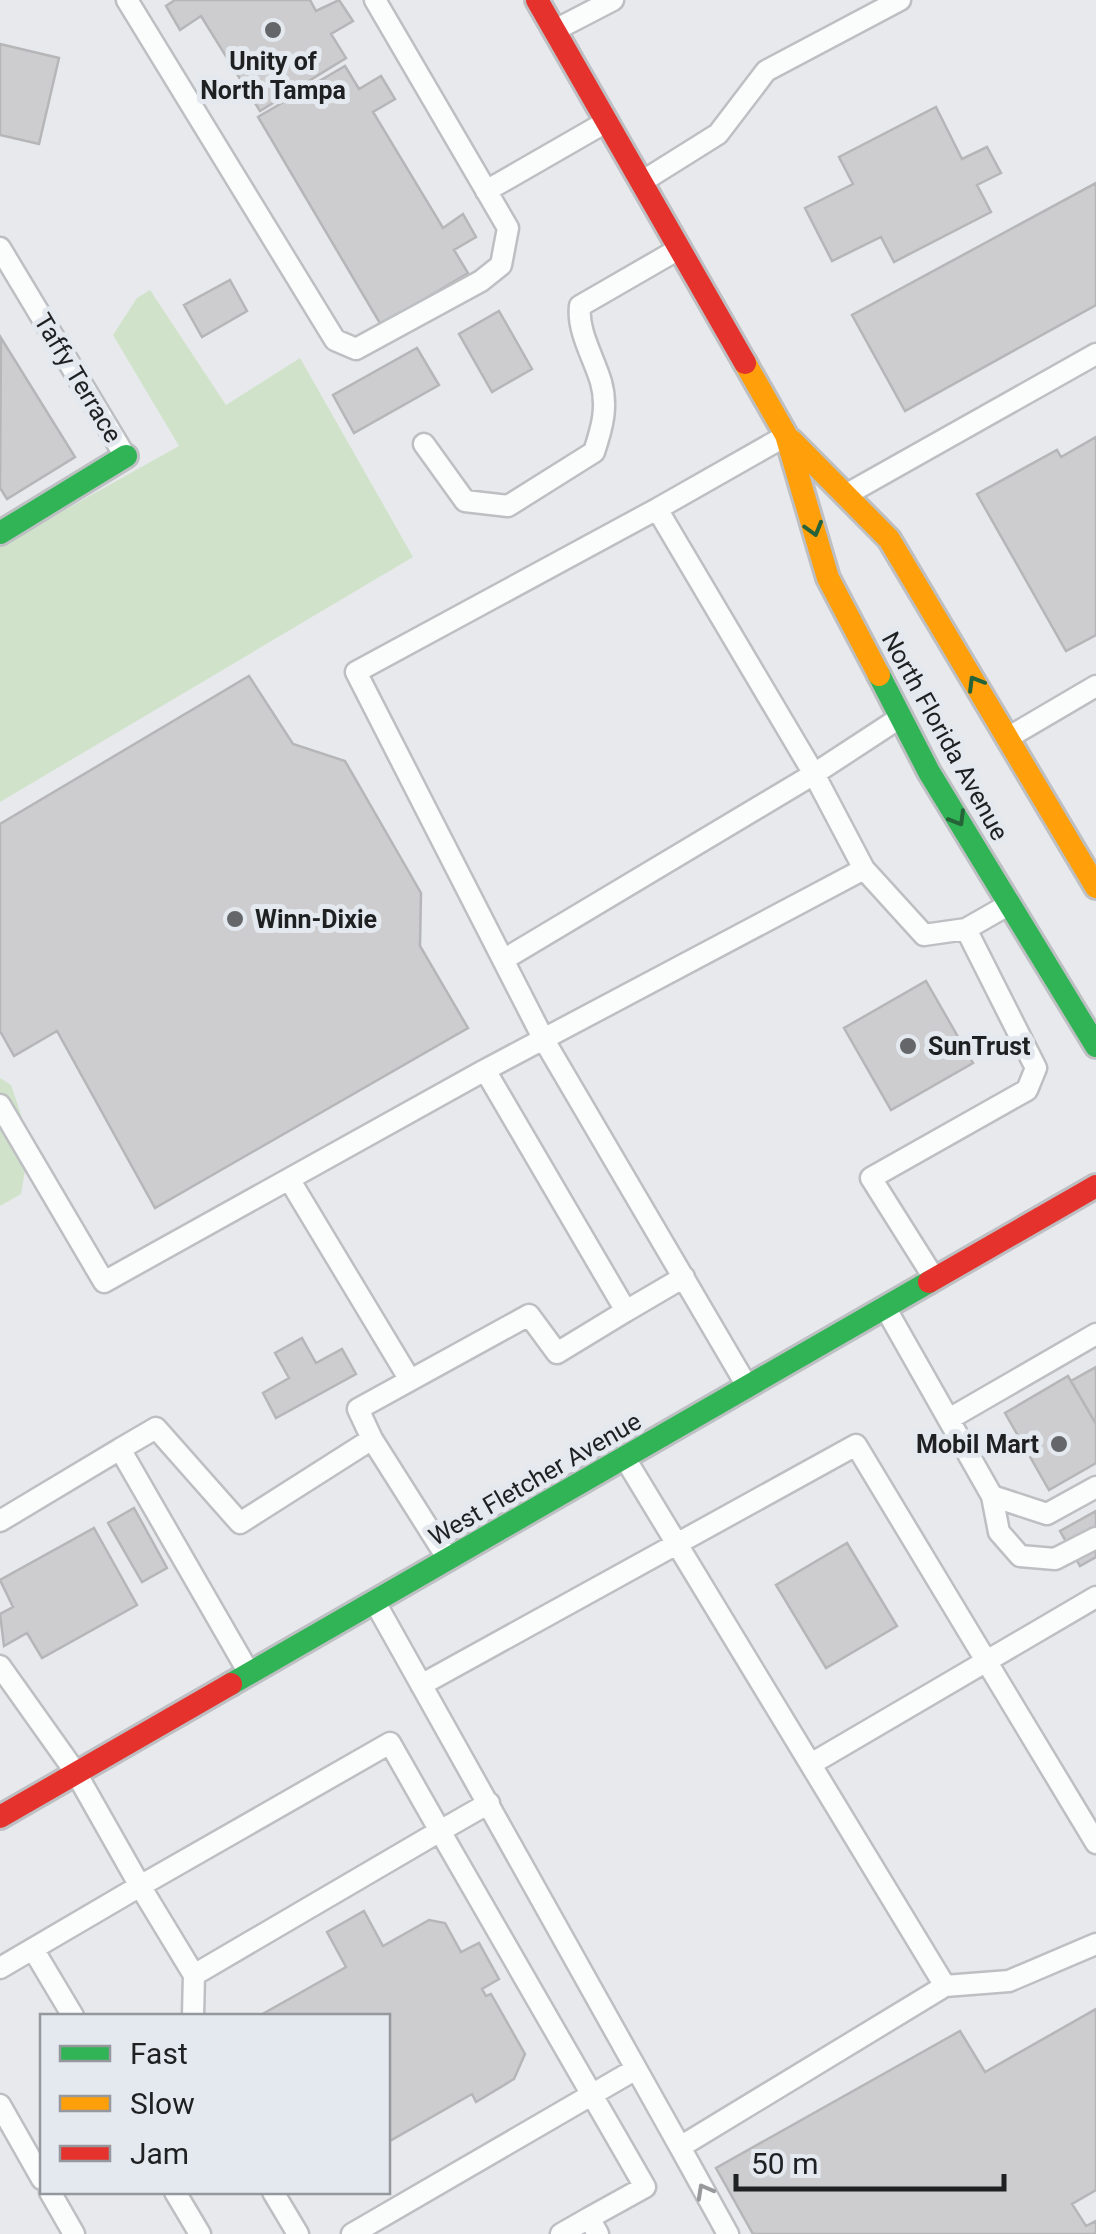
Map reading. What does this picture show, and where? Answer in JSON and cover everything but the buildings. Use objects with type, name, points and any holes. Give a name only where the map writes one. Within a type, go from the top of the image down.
[{"type":"main road","name":"North Florida Avenue","points":[[537,0],[786,435],[828,578],[900,718],[1096,1046]]},
{"type":"main road","name":"North Florida Avenue","points":[[786,435],[889,539],[1007,738],[1088,856],[1096,888]]},
{"type":"main road","points":[[0,532],[126,456]]},
{"type":"main road","name":"West Fletcher Avenue","points":[[0,1816],[1096,1186]]},
{"type":"lane","points":[[127,0],[335,340],[342,346],[356,348],[481,281],[501,265],[508,228],[375,0]]},
{"type":"lane","points":[[554,30],[612,0]]},
{"type":"lane","points":[[642,182],[718,134],[766,71],[900,0]]},
{"type":"lane","points":[[486,190],[606,121]]},
{"type":"lane","name":"Taffy Terrace","points":[[0,248],[126,456]]},
{"type":"lane","points":[[424,444],[464,501],[508,506],[594,452],[605,420],[602,386],[579,318],[580,306],[679,248]]},
{"type":"lane","points":[[846,495],[1096,354]]},
{"type":"lane","points":[[748,1388],[544,1040],[356,672],[658,509],[786,435]]},
{"type":"lane","points":[[658,509],[814,774],[864,869],[924,935],[966,929],[1010,904]]},
{"type":"lane","points":[[1007,738],[1096,686]]},
{"type":"lane","points":[[503,960],[814,774],[900,718]]},
{"type":"lane","points":[[0,1105],[104,1282],[485,1070],[864,869]]},
{"type":"lane","points":[[934,1280],[871,1178],[1027,1090],[1036,1068],[966,929]]},
{"type":"lane","points":[[485,1070],[626,1311]]},
{"type":"lane","points":[[289,1179],[410,1380]]},
{"type":"lane","points":[[449,1560],[372,1439],[358,1409],[530,1315],[557,1354],[684,1277]]},
{"type":"lane","points":[[885,1308],[992,1496],[999,1532],[1020,1556],[1055,1559],[1096,1538]]},
{"type":"lane","points":[[949,1419],[1096,1334]]},
{"type":"lane","points":[[0,1520],[156,1428],[240,1523],[372,1439]]},
{"type":"lane","points":[[422,1686],[676,1542],[856,1446],[1096,1842]]},
{"type":"lane","points":[[120,1449],[250,1674]]},
{"type":"lane","points":[[625,1458],[945,1986]]},
{"type":"lane","points":[[992,1496],[1046,1514],[1096,1487]]},
{"type":"lane","points":[[810,1764],[1096,1598]]},
{"type":"lane","points":[[375,1602],[728,2234]]},
{"type":"lane","points":[[0,1666],[76,1773],[194,1976],[193,2014]]},
{"type":"lane","points":[[0,1968],[390,1742],[645,2187],[594,2226],[560,2234]]},
{"type":"lane","points":[[194,1976],[488,1803]]},
{"type":"lane","points":[[680,2147],[945,1986],[1009,1981],[1096,1944]]},
{"type":"lane","points":[[33,1950],[72,2014]]},
{"type":"lane","points":[[352,2234],[636,2068]]},
{"type":"lane","points":[[0,2105],[40,2175]]},
{"type":"lane","points":[[51,2194],[74,2234]]},
{"type":"lane","points":[[177,2194],[200,2234]]},
{"type":"lane","points":[[274,2194],[298,2234]]},
{"type":"green space","points":[[150,290],[226,405],[300,358],[413,557],[0,802],[0,546],[179,446],[113,335],[137,298]]},
{"type":"green space","points":[[0,1078],[11,1085],[30,1141],[21,1194],[0,1206]]},
{"type":"traffic: fast","points":[[0,533],[126,456]]},
{"type":"traffic: fast","points":[[879,675],[929,772],[1096,1046]]},
{"type":"traffic: fast","points":[[231,1684],[929,1282]]},
{"type":"traffic: slow","points":[[745,363],[786,435],[828,578],[879,675]]},
{"type":"traffic: slow","points":[[792,441],[889,539],[1096,887]]},
{"type":"traffic: jam","points":[[537,0],[745,363]]},
{"type":"traffic: jam","points":[[929,1282],[1096,1186]]},
{"type":"traffic: jam","points":[[0,1817],[231,1684]]},
{"type":"place","name":"Unity of North Tampa","points":[[273,30]]},
{"type":"place","name":"Winn-Dixie","points":[[235,919]]},
{"type":"place","name":"SunTrust","points":[[908,1046]]},
{"type":"place","name":"Mobil Mart","points":[[1059,1444]]}]
